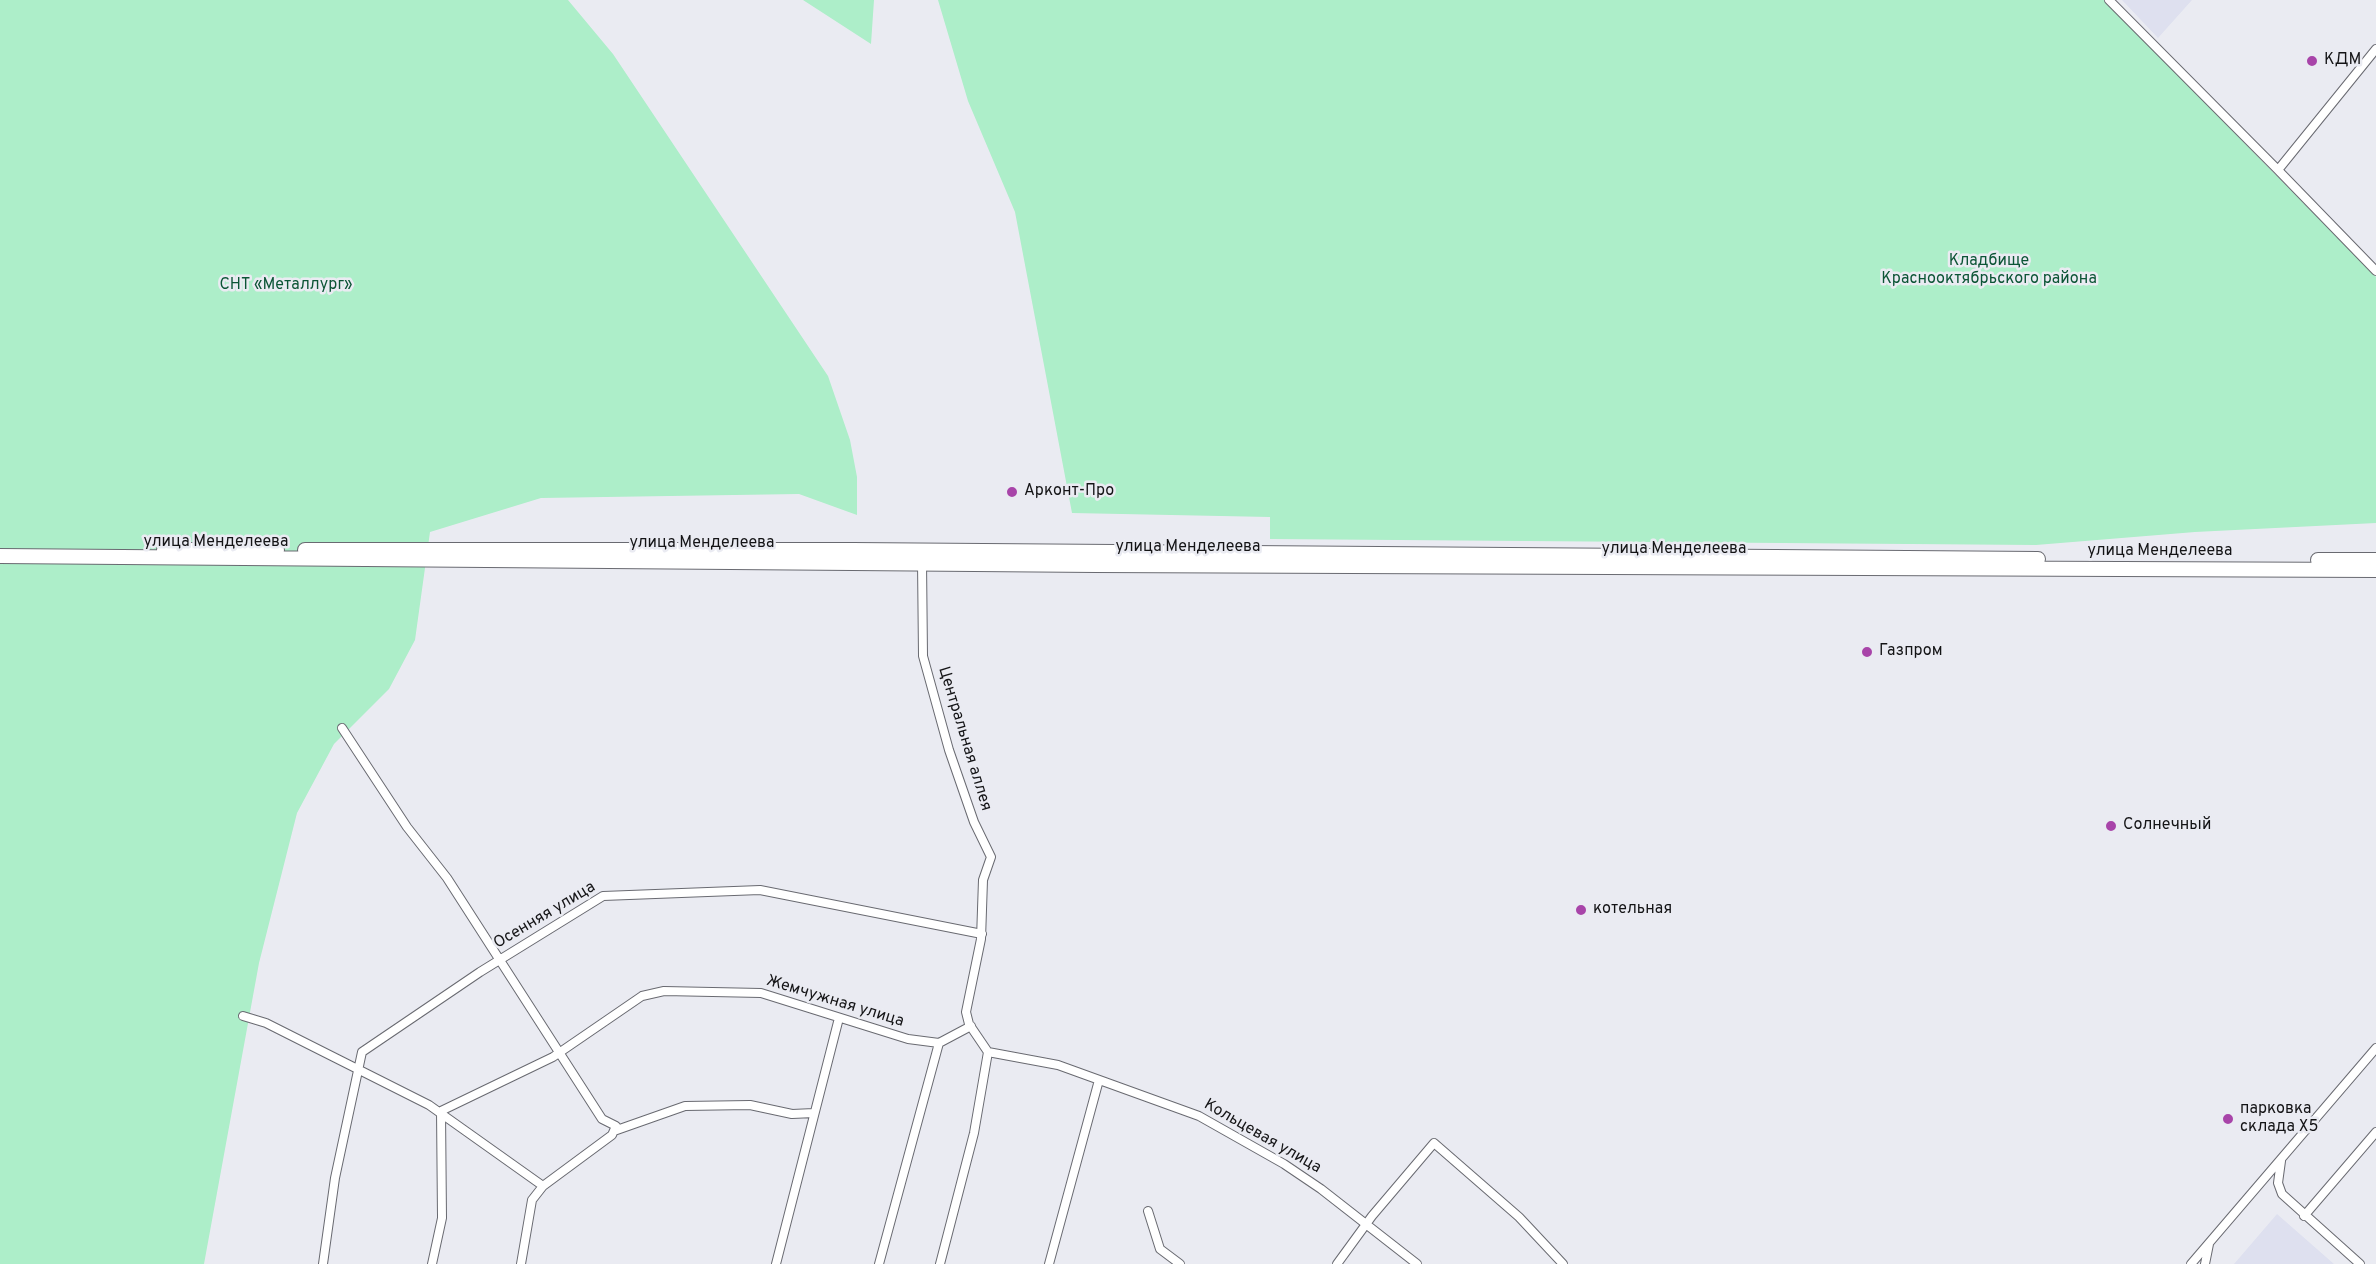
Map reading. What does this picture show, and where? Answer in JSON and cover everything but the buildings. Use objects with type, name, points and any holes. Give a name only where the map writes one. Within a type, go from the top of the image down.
[{"type":"highway","name":"улица Менделеева","points":[[0,548],[2376,560]]},
{"type":"highway","name":"улица Менделеева","points":[[0,556],[199,560],[2376,570]]},
{"type":"street","points":[[2109,0],[2376,271]]},
{"type":"street","points":[[2278,170],[2376,49]]},
{"type":"street","name":"Центральная аллея","points":[[922,562],[923,656],[952,760],[974,822],[991,857],[983,880],[982,934],[966,1012],[971,1026],[988,1052]]},
{"type":"street","points":[[342,728],[407,827],[447,878],[602,1119],[616,1126],[612,1136],[543,1186],[532,1200],[521,1264]]},
{"type":"street","name":"Осенняя улица","points":[[322,1264],[335,1178],[362,1052],[500,960],[603,896],[760,891],[982,934]]},
{"type":"street","name":"Жемчужная улица","points":[[441,1113],[559,1052],[642,996],[664,991],[761,993],[908,1039],[939,1043]]},
{"type":"street","points":[[243,1016],[266,1023],[441,1113],[543,1186]]},
{"type":"street","points":[[776,1264],[839,1018]]},
{"type":"street","points":[[879,1264],[939,1043],[971,1026]]},
{"type":"street","points":[[2191,1264],[2376,1048]]},
{"type":"street","points":[[940,1264],[974,1133],[988,1052]]},
{"type":"street","name":"Кольцевая улица","points":[[988,1052],[1058,1065],[1199,1116],[1284,1164],[1321,1188],[1417,1264]]},
{"type":"street","points":[[1049,1264],[1099,1080]]},
{"type":"street","points":[[614,1131],[685,1106],[750,1106],[792,1114],[814,1113]]},
{"type":"street","points":[[432,1264],[442,1218],[441,1113]]},
{"type":"street","points":[[2304,1216],[2376,1132]]},
{"type":"street","points":[[1337,1264],[1372,1216],[1434,1143],[1519,1217],[1563,1264]]},
{"type":"street","points":[[2282,1158],[2278,1183],[2282,1194],[2360,1264]]},
{"type":"street","points":[[1148,1211],[1160,1249],[1180,1264]]},
{"type":"street","points":[[2205,1264],[2210,1242]]},
{"type":"shaded area","points":[[2122,0],[2192,0],[2158,38]]},
{"type":"shaded area","points":[[2277,1214],[2334,1264],[2234,1264]]},
{"type":"green space","name":"СНТ «Металлург»","points":[[0,0],[568,0],[613,54],[828,376],[850,440],[857,477],[857,515],[799,494],[541,498],[430,532],[415,640],[389,689],[334,744],[297,813],[259,963],[204,1264],[0,1264]]},
{"type":"green space","points":[[803,0],[874,0],[871,44]]},
{"type":"green space","name":"Кладбище Краснооктябрьского района","points":[[938,0],[2104,0],[2376,277],[2376,523],[2195,532],[2036,545],[1270,539],[1270,517],[1072,513],[1015,212],[968,101]]},
{"type":"place","name":"КДМ","points":[[2312,61]]},
{"type":"place","name":"Арконт-Про","points":[[1012,492]]},
{"type":"place","name":"Газпром","points":[[1867,652]]},
{"type":"place","name":"Солнечный","points":[[2111,826]]},
{"type":"place","name":"котельная","points":[[1581,910]]},
{"type":"place","name":"парковка склада X5","points":[[2228,1119]]}]
